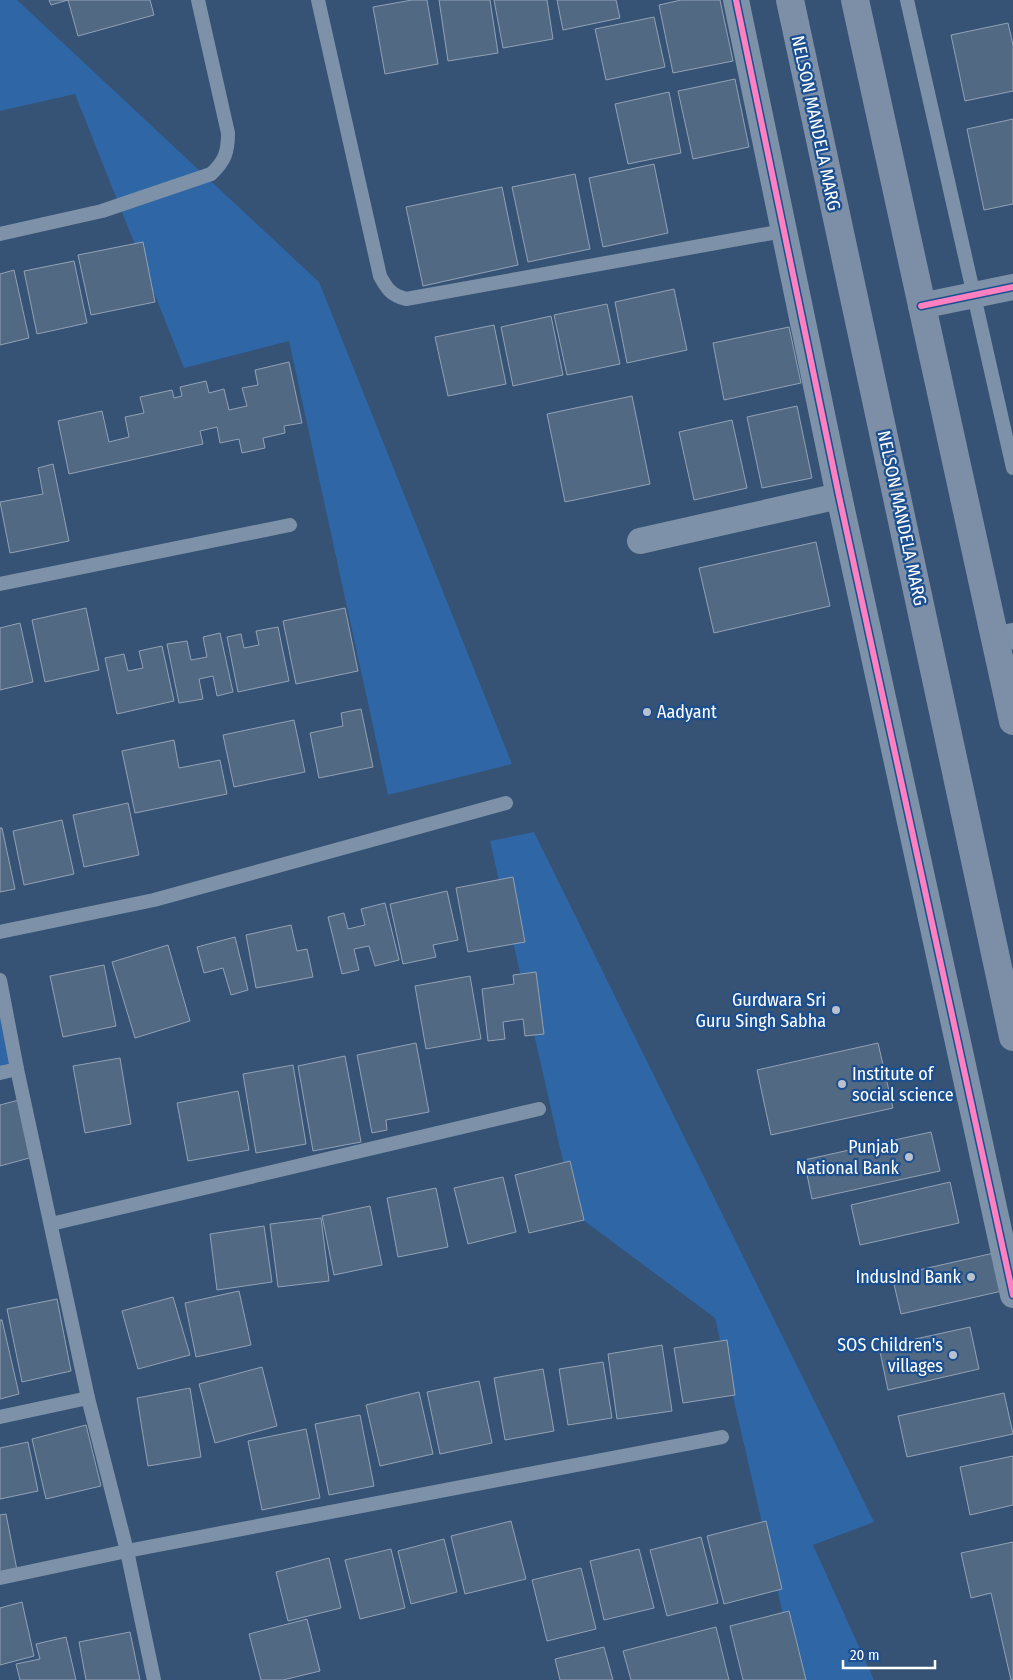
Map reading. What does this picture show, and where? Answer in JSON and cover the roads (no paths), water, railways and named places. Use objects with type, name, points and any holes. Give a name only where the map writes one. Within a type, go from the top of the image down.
[{"type":"main road","name":"NELSON MANDELA MARG","points":[[790,0],[1013,1037]]},
{"type":"main road","points":[[855,0],[921,306],[1004,638],[1013,722]]},
{"type":"street","points":[[736,0],[839,496],[1013,1295]]},
{"type":"street","points":[[921,306],[1013,287]]},
{"type":"street","points":[[640,540],[839,496]]},
{"type":"lane","points":[[0,234],[102,211],[212,174],[223,163],[228,150],[228,134],[198,0]]},
{"type":"lane","points":[[318,0],[380,276],[386,289],[394,296],[406,299],[783,231]]},
{"type":"lane","points":[[907,0],[1013,468]]},
{"type":"lane","points":[[0,584],[290,525]]},
{"type":"lane","points":[[0,932],[154,900],[506,803]]},
{"type":"lane","points":[[0,980],[17,1069],[88,1398],[127,1551],[154,1680]]},
{"type":"lane","points":[[0,1073],[17,1069]]},
{"type":"lane","points":[[51,1224],[539,1109]]},
{"type":"lane","points":[[0,1417],[88,1398]]},
{"type":"lane","points":[[0,1578],[127,1551],[722,1437]]},
{"type":"place","name":"Aadyant","points":[[647,712]]},
{"type":"place","name":"Gurdwara Sri Guru Singh Sabha","points":[[836,1010]]},
{"type":"place","name":"Institute of social science","points":[[842,1084]]},
{"type":"place","name":"Punjab National Bank","points":[[909,1157]]},
{"type":"place","name":"IndusInd Bank","points":[[971,1277]]},
{"type":"place","name":"SOS Children's villages","points":[[953,1355]]}]
